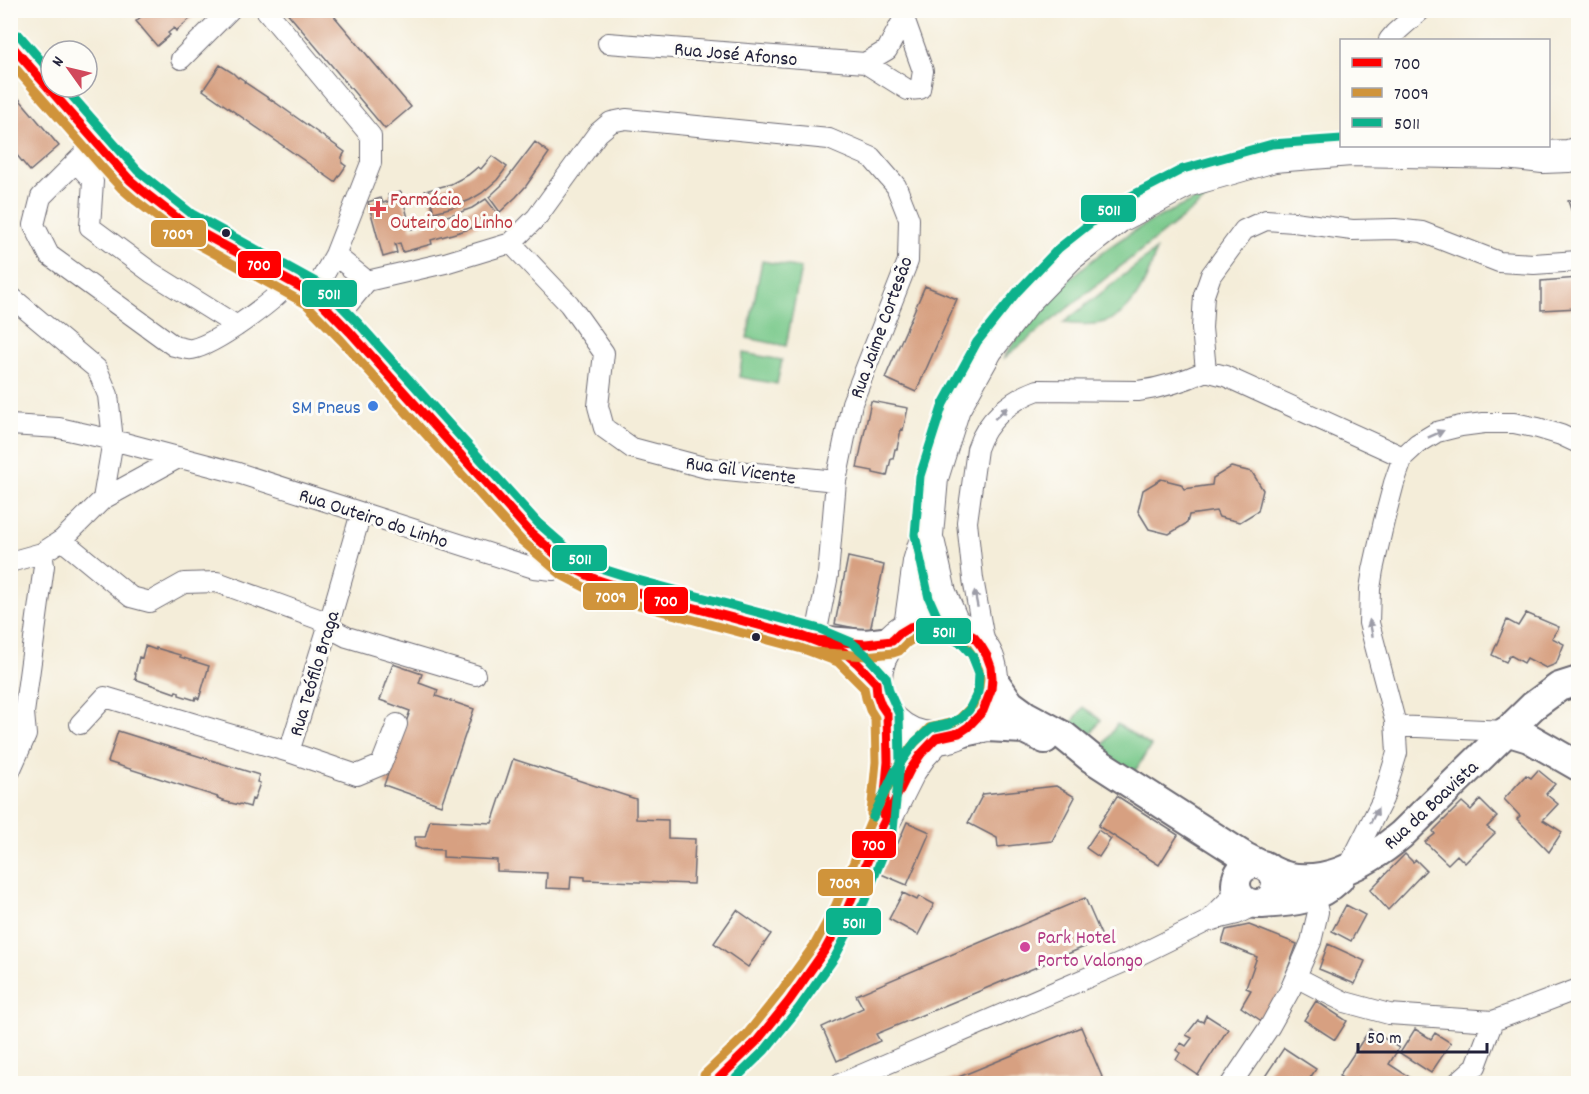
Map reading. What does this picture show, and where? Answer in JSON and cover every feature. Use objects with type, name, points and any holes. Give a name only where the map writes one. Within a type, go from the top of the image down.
[{"type":"main road","points":[[1550,143],[1578,133]]},
{"type":"main road","points":[[1505,153],[1538,147]]},
{"type":"main road","points":[[901,634],[927,535],[932,478],[954,408],[987,349],[1026,299],[1068,256],[1118,217],[1186,181],[1274,156],[1351,150],[1505,153],[1543,157],[1569,156],[1578,153]]},
{"type":"main road","points":[[927,535],[940,593],[954,626]]},
{"type":"main road","points":[[712,1083],[756,1042],[789,1001],[825,950],[850,905],[882,826],[910,770],[921,754],[947,736],[968,727],[983,711],[991,690],[989,667],[974,638],[954,626],[932,622],[901,634],[884,650],[879,660],[877,694],[887,714],[903,730],[914,735],[947,736]]},
{"type":"main road","points":[[882,826],[888,762],[887,714]]},
{"type":"street","points":[[181,59],[230,10]]},
{"type":"street","points":[[96,142],[41,197],[34,225],[49,255],[174,346],[189,350],[202,346],[237,326],[279,296],[302,289],[335,255],[371,163],[371,136],[266,10]]},
{"type":"street","points":[[1390,39],[1420,10]]},
{"type":"street","name":"Rua José Afonso","points":[[864,63],[887,50],[905,14]]},
{"type":"street","name":"Rua José Afonso","points":[[608,43],[864,63],[908,90],[920,89],[923,71],[905,14]]},
{"type":"street","points":[[10,43],[130,180],[185,224],[302,289],[337,318],[530,532],[569,566],[595,579],[634,592],[815,640],[844,652],[876,682]]},
{"type":"street","name":"Rua Jaime Cortesão","points":[[511,243],[537,217],[598,133],[612,122],[626,119],[829,139],[870,158],[896,186],[909,219],[908,261],[852,403],[836,481],[828,575],[815,640]]},
{"type":"street","points":[[76,162],[93,181],[90,227],[152,273],[237,326]]},
{"type":"street","points":[[1206,371],[1202,328],[1204,295],[1211,275],[1244,230],[1266,220],[1352,230],[1395,229],[1422,232],[1499,262],[1534,264],[1578,261]]},
{"type":"street","points":[[337,318],[367,281],[445,263],[511,243]]},
{"type":"street","name":"Rua Gil Vicente","points":[[511,243],[569,304],[604,353],[597,406],[604,428],[632,447],[706,468],[836,481]]},
{"type":"street","points":[[335,255],[367,281]]},
{"type":"street","points":[[10,296],[98,369],[108,395],[113,440],[103,499]]},
{"type":"street","points":[[1262,886],[1231,862],[1223,850],[1201,828],[1091,758],[1064,736],[1024,715],[1010,704],[989,667],[973,579],[967,522],[976,450],[992,421],[1016,400],[1038,390],[1138,392],[1188,379],[1206,371],[1225,376],[1403,457]]},
{"type":"street","points":[[1231,1083],[1270,1026],[1296,977],[1311,942],[1324,899],[1383,799],[1397,753],[1393,713],[1369,622],[1369,611],[1373,570],[1383,521],[1403,457],[1417,444],[1437,432],[1484,423],[1514,423],[1538,428],[1578,443]]},
{"type":"street","name":"Rua Outeiro do Linho","points":[[10,425],[59,428],[113,440],[238,473],[534,568],[553,570],[569,566]]},
{"type":"street","points":[[10,562],[42,553],[62,540],[103,499],[178,458]]},
{"type":"street","name":"Rua Teófilo Braga","points":[[80,724],[105,697],[289,752],[361,513]]},
{"type":"street","points":[[62,540],[131,597],[150,602],[184,583],[217,582],[321,620],[328,627],[347,637],[475,675]]},
{"type":"street","points":[[10,771],[26,735],[24,713],[44,566],[42,553]]},
{"type":"street","points":[[815,640],[866,644],[901,634]]},
{"type":"street","points":[[1506,732],[1545,696],[1559,687],[1578,681]]},
{"type":"street","points":[[289,752],[357,775],[381,765],[397,724]]},
{"type":"street","name":"Rua da Boavista","points":[[1395,726],[1506,732],[1529,738],[1578,766]]},
{"type":"street","points":[[947,736],[987,727],[1024,729],[1091,758]]},
{"type":"street","name":"Rua da Boavista","points":[[1324,899],[1371,857],[1394,841],[1506,732]]},
{"type":"street","name":"Rua da Boavista","points":[[1262,886],[1326,876],[1324,899]]},
{"type":"street","points":[[840,1083],[1122,963],[1208,921],[1230,899],[1262,886],[1303,883],[1324,899]]},
{"type":"street","points":[[1296,977],[1345,1002],[1389,1014],[1493,1021],[1578,989]]},
{"type":"street","points":[[1456,1083],[1476,1066],[1493,1021]]},
{"type":"green space","points":[[1214,193],[1003,359],[1036,314],[1075,274],[1119,240],[1143,226],[1185,204]]},
{"type":"green space","points":[[1156,250],[1150,270],[1140,290],[1119,315],[1099,323],[1081,325],[1063,323]]},
{"type":"green space","points":[[762,261],[801,268],[786,346],[747,338]]},
{"type":"green space","points":[[743,353],[782,360],[777,384],[739,377]]},
{"type":"green space","points":[[1083,707],[1101,720],[1087,740],[1069,727]]},
{"type":"green space","points":[[1117,724],[1151,746],[1133,774],[1099,752]]},
{"type":"building","points":[[149,10],[200,10],[176,31],[174,28],[168,33],[170,35],[157,46],[136,21]]},
{"type":"building","points":[[285,10],[329,10],[411,107],[385,129]]},
{"type":"building","points":[[220,65],[345,152],[342,163],[346,166],[335,182],[203,90]]},
{"type":"building","points":[[10,88],[59,146],[30,171],[10,147]]},
{"type":"building","points":[[535,142],[549,153],[526,186],[500,212],[489,197],[503,184]]},
{"type":"building","points":[[492,156],[507,167],[497,180],[470,200],[434,212],[429,194],[426,195],[425,191],[451,184],[478,167],[481,169]]},
{"type":"building","points":[[401,192],[411,229],[472,208],[486,199],[498,214],[466,230],[431,240],[432,244],[403,252],[400,243],[395,244],[397,253],[383,257],[368,202],[381,198],[383,203],[390,201],[388,195]]},
{"type":"building","points":[[1578,198],[1578,229],[1568,201]]},
{"type":"building","points":[[1578,278],[1578,308],[1541,310],[1541,281]]},
{"type":"building","points":[[925,286],[957,299],[916,392],[885,378]]},
{"type":"building","points":[[871,401],[908,408],[887,476],[857,468]]},
{"type":"building","points":[[1578,413],[1578,436],[1570,432]]},
{"type":"building","points":[[1231,467],[1252,472],[1263,490],[1258,511],[1240,522],[1219,517],[1216,511],[1189,515],[1187,523],[1169,534],[1149,529],[1138,511],[1143,490],[1161,479],[1181,484],[1184,489],[1212,485],[1213,478]]},
{"type":"building","points":[[848,557],[884,565],[870,631],[835,624]]},
{"type":"building","points":[[1526,613],[1559,627],[1552,638],[1564,644],[1556,664],[1546,668],[1527,658],[1524,663],[1510,655],[1506,662],[1492,655],[1507,620],[1518,626]]},
{"type":"building","points":[[145,646],[180,655],[180,657],[209,666],[199,699],[179,695],[179,692],[175,693],[135,679],[139,657],[142,658]]},
{"type":"building","points":[[393,664],[422,674],[419,683],[438,690],[436,696],[474,709],[441,805],[384,785],[410,711],[380,700]]},
{"type":"building","points":[[118,731],[259,775],[257,782],[260,783],[254,800],[252,799],[250,807],[223,801],[218,797],[108,762]]},
{"type":"building","points":[[513,759],[636,799],[636,819],[668,820],[668,838],[695,839],[693,884],[585,880],[585,877],[571,876],[570,889],[546,888],[547,873],[497,871],[497,860],[443,857],[443,850],[415,847],[415,837],[425,837],[430,820],[492,823]]},
{"type":"building","points":[[1538,770],[1555,784],[1546,794],[1558,804],[1543,820],[1562,832],[1549,852],[1517,819],[1520,816],[1504,799],[1526,775],[1531,778]]},
{"type":"building","points":[[1056,786],[1075,797],[1052,841],[998,847],[997,838],[968,823],[983,794]]},
{"type":"building","points":[[1117,796],[1178,835],[1159,865],[1098,826]]},
{"type":"building","points":[[1480,800],[1497,817],[1487,827],[1495,833],[1465,863],[1457,855],[1448,864],[1425,842],[1435,834],[1433,831],[1462,802],[1471,810]]},
{"type":"building","points":[[907,822],[930,832],[907,885],[881,874]]},
{"type":"building","points":[[1098,830],[1111,839],[1099,857],[1086,848]]},
{"type":"building","points":[[1405,854],[1413,862],[1416,860],[1426,870],[1388,910],[1370,890]]},
{"type":"building","points":[[903,893],[917,900],[919,896],[934,904],[918,935],[889,919]]},
{"type":"building","points":[[1085,898],[1103,939],[876,1034],[880,1041],[837,1061],[822,1027],[863,1008],[856,995]]},
{"type":"building","points":[[1346,905],[1365,915],[1351,941],[1332,931]]},
{"type":"building","points":[[737,910],[771,934],[748,967],[714,943]]},
{"type":"building","points":[[1249,925],[1297,944],[1277,998],[1263,1022],[1241,1007],[1251,990],[1246,988],[1257,957],[1222,943],[1226,930]]},
{"type":"building","points":[[1328,944],[1365,961],[1355,984],[1319,969]]},
{"type":"building","points":[[1316,1001],[1347,1021],[1335,1040],[1304,1020]]},
{"type":"building","points":[[1206,1015],[1228,1029],[1198,1075],[1176,1060],[1180,1053],[1176,1050],[1181,1043],[1186,1046],[1192,1038],[1186,1035],[1198,1020],[1203,1022]]},
{"type":"building","points":[[1081,1027],[1105,1084],[944,1084],[944,1083]]},
{"type":"building","points":[[1370,1029],[1399,1048],[1389,1064],[1417,1082],[1416,1084],[1364,1084],[1366,1081],[1359,1077],[1352,1084],[1339,1076]]},
{"type":"building","points":[[1415,1029],[1431,1039],[1435,1033],[1451,1043],[1431,1073],[1400,1053]]},
{"type":"building","points":[[1284,1048],[1316,1069],[1306,1084],[1260,1084]]},
{"type":"transit line","name":"5011","points":[[19,35],[39,58]]},
{"type":"transit line","name":"700","points":[[10,44],[110,158],[144,192],[185,224],[313,294],[530,532],[569,566],[595,579],[635,592],[815,640],[866,644],[892,641],[910,627],[932,622],[954,626],[974,637],[981,646],[991,667],[992,678],[991,690],[983,711],[968,727],[959,733],[936,738],[921,754],[910,770],[882,826],[846,912],[825,950],[789,1001],[756,1042],[713,1084]]},
{"type":"transit line","name":"7009","points":[[10,62],[101,166],[136,201],[179,234],[306,304],[521,540],[563,576],[590,590],[631,603],[813,652],[866,656],[893,653],[915,638],[932,634],[950,637],[966,646],[971,653],[980,678],[973,705],[954,722],[929,728],[911,747],[899,765],[871,821],[835,907],[815,944],[747,1034],[704,1075]]},
{"type":"transit line","name":"5011","points":[[75,99],[138,171],[192,214],[321,285],[359,324],[538,523],[576,556],[600,568],[638,580],[820,629],[851,642],[886,677],[889,691],[899,714],[900,763],[893,830],[864,902],[835,957],[799,1008],[765,1050],[730,1084]]},
{"type":"transit line","name":"5011","points":[[873,817],[895,771],[915,742],[931,728],[949,724],[961,718],[969,710],[978,692],[979,673],[972,655],[962,644],[945,634],[929,598],[915,535],[920,476],[943,404],[977,342],[1017,292],[1059,248],[1112,206],[1183,169],[1272,144],[1340,139]]},
{"type":"transit line","name":"700","points":[[802,636],[844,652],[876,683],[877,694],[887,714],[888,762],[883,815]]},
{"type":"transit line","name":"7009","points":[[798,647],[838,662],[864,688],[870,710],[875,718],[876,762],[871,814]]},
{"type":"place","name":"Farmácia Outeiro do Linho","points":[[378,209]]},
{"type":"place","name":"SM Pneus","points":[[373,406]]},
{"type":"place","name":"Park Hotel Porto Valongo","points":[[1025,947]]}]
